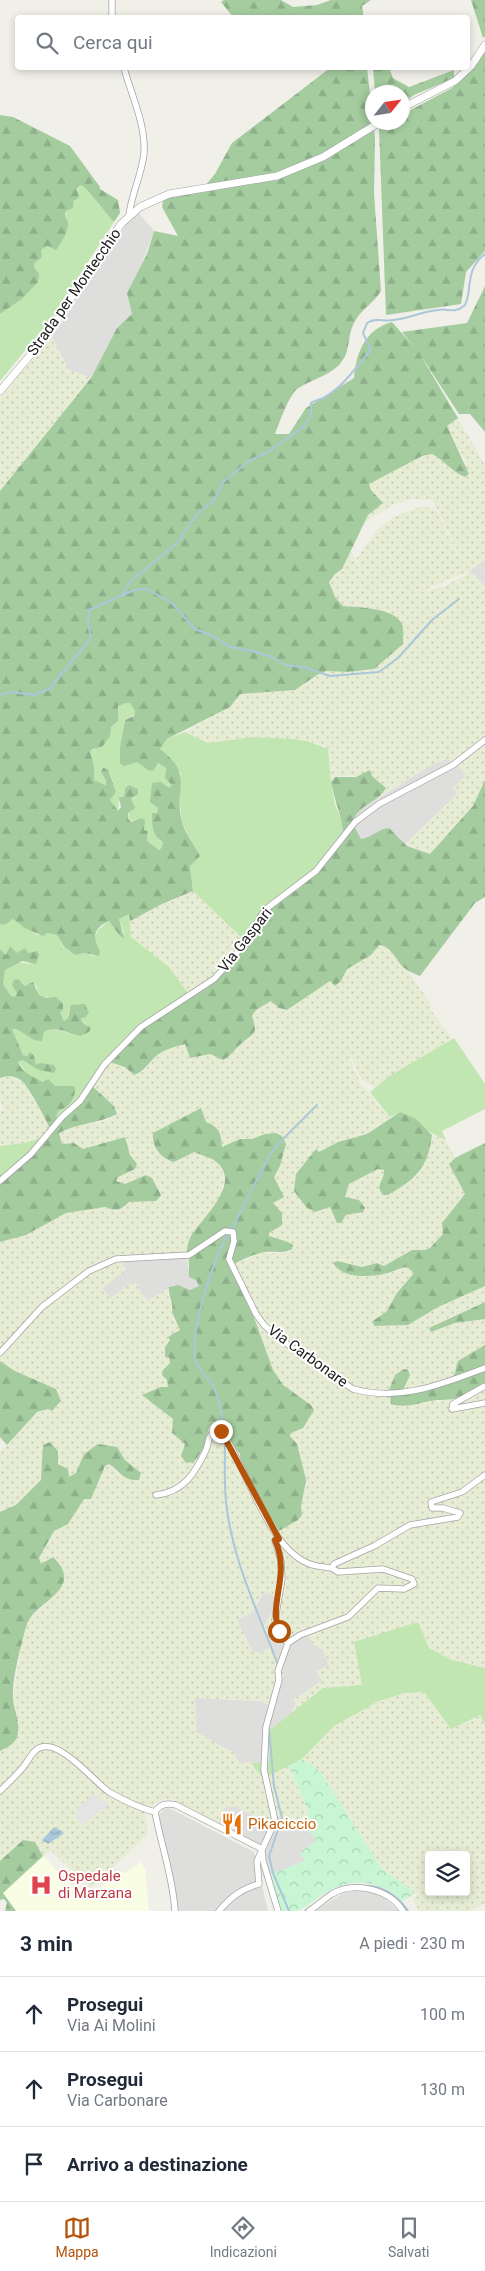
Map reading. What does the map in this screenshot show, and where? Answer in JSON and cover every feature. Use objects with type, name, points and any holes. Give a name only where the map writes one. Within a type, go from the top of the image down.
[{"type":"street","points":[[112,0],[112,15]]},
{"type":"street","points":[[470,66],[485,44]]},
{"type":"street","points":[[125,70],[143,136],[141,170],[131,198],[129,216]]},
{"type":"street","points":[[410,104],[455,81],[466,70]]},
{"type":"street","name":"Strada per Montecchio","points":[[0,391],[43,340],[121,224],[129,216],[153,200],[169,194],[277,176],[323,157],[367,130]]},
{"type":"street","name":"Via Gaspari","points":[[0,1182],[31,1154],[62,1118],[80,1101],[104,1065],[141,1027],[214,979],[234,957],[266,910],[316,871],[355,822],[379,804],[453,765],[485,740]]},
{"type":"street","name":"Via Carbonare","points":[[0,1352],[42,1307],[89,1271],[116,1259],[189,1255],[225,1231],[233,1232],[234,1240],[229,1259],[256,1314],[264,1325],[284,1342],[353,1389],[368,1393],[389,1394],[418,1391],[485,1368]]},
{"type":"street","points":[[485,1386],[454,1404],[452,1409],[485,1403]]},
{"type":"street","points":[[156,1495],[167,1494],[184,1485],[197,1468],[210,1436],[215,1431],[221,1431],[227,1438],[279,1539],[296,1556],[312,1565],[332,1568],[338,1572],[383,1568],[412,1579],[414,1584],[404,1589],[378,1588],[348,1617],[300,1635],[288,1643],[285,1658],[278,1671],[279,1680],[266,1727],[264,1770],[275,1821],[257,1861],[259,1884],[235,1894],[220,1910]]},
{"type":"street","points":[[332,1568],[334,1564],[374,1546],[410,1525],[458,1517],[460,1513],[443,1508],[432,1508],[431,1502],[462,1492],[485,1476]]},
{"type":"street","points":[[279,1539],[275,1540],[281,1561],[282,1579],[275,1620],[279,1631],[288,1643]]},
{"type":"street","points":[[0,1791],[24,1767],[36,1750],[42,1747],[64,1753],[79,1763],[108,1791],[142,1808],[155,1812]]},
{"type":"street","points":[[175,1911],[155,1812],[159,1806],[169,1803],[176,1805],[262,1849]]},
{"type":"street","points":[[262,1849],[263,1861],[277,1911]]},
{"type":"street","points":[[309,1911],[332,1894],[346,1889],[360,1888],[375,1890],[392,1898],[403,1911]]},
{"type":"shaded area","points":[[138,212],[154,231],[138,274],[132,314],[117,328],[91,378],[69,370],[52,337],[129,220]]},
{"type":"shaded area","points":[[52,337],[69,370],[91,378],[0,491],[0,398]]},
{"type":"shaded area","points":[[458,418],[485,465],[485,560],[470,570],[485,587],[485,780],[473,806],[430,854],[405,844],[457,794],[453,788],[466,775],[454,761],[446,759],[433,764],[382,795],[386,788],[372,776],[335,777],[331,782],[328,749],[324,746],[307,741],[253,737],[208,743],[185,732],[230,707],[239,694],[295,690],[326,671],[369,671],[389,615],[374,609],[343,606],[335,597],[328,582],[342,569],[351,551],[362,575],[356,559],[377,530],[395,516],[423,506],[436,510],[467,572],[420,592],[442,587],[468,574],[433,500],[411,499],[393,505],[364,523],[376,506],[379,497],[371,490],[369,484],[374,480],[422,456],[432,454],[445,461],[453,470],[467,465],[447,426]]},
{"type":"shaded area","points":[[485,560],[485,587],[470,570]]},
{"type":"shaded area","points":[[446,759],[454,761],[466,775],[458,794],[405,844],[399,837],[384,828],[369,838],[361,839],[352,822],[356,812],[433,764]]},
{"type":"shaded area","points":[[193,891],[245,941],[207,988],[190,996],[169,967],[130,937],[130,921],[162,904]]},
{"type":"shaded area","points":[[382,945],[394,951],[401,965],[409,972],[432,1006],[430,1009],[452,1038],[375,1088],[361,1079],[352,1059],[354,1058],[350,1059],[361,1084],[390,1117],[367,1134],[338,1142],[319,1152],[316,1149],[296,1174],[294,1191],[315,1212],[330,1207],[334,1218],[344,1217],[360,1213],[345,1197],[349,1184],[378,1169],[385,1170],[388,1195],[417,1175],[430,1149],[432,1135],[446,1140],[455,1158],[449,1164],[465,1194],[442,1223],[443,1234],[430,1248],[412,1250],[384,1266],[377,1263],[362,1267],[345,1262],[381,1273],[387,1274],[408,1267],[414,1273],[397,1293],[387,1311],[376,1318],[374,1326],[408,1325],[438,1307],[485,1286],[485,1302],[448,1318],[437,1330],[455,1323],[485,1319],[485,1345],[456,1366],[455,1374],[448,1381],[408,1395],[403,1390],[404,1385],[389,1390],[420,1404],[432,1400],[440,1402],[485,1383],[485,1668],[452,1660],[429,1648],[418,1622],[362,1685],[323,1688],[288,1717],[296,1704],[294,1699],[322,1681],[316,1671],[329,1665],[323,1650],[313,1644],[308,1634],[290,1641],[286,1635],[271,1641],[263,1627],[279,1601],[271,1594],[263,1594],[252,1613],[237,1620],[253,1652],[261,1653],[271,1645],[284,1673],[273,1708],[261,1701],[195,1698],[196,1732],[234,1753],[239,1763],[251,1763],[263,1779],[289,1766],[308,1811],[304,1824],[291,1831],[291,1821],[276,1817],[272,1826],[235,1806],[224,1808],[218,1822],[172,1799],[165,1799],[154,1804],[145,1813],[148,1834],[91,1888],[50,1850],[43,1856],[41,1850],[23,1840],[0,1861],[0,1751],[10,1746],[19,1732],[13,1697],[20,1649],[28,1621],[47,1602],[53,1557],[41,1564],[39,1558],[54,1531],[71,1521],[76,1510],[100,1477],[105,1466],[109,1464],[122,1477],[141,1473],[125,1460],[117,1447],[83,1459],[76,1473],[69,1477],[45,1443],[41,1480],[16,1505],[0,1512],[0,1453],[37,1412],[43,1412],[56,1389],[15,1371],[0,1361],[0,1242],[66,1213],[91,1208],[124,1207],[129,1202],[156,1201],[159,1189],[152,1178],[146,1175],[125,1184],[116,1181],[118,1177],[135,1169],[125,1137],[83,1149],[74,1143],[62,1144],[59,1133],[71,1127],[105,1121],[117,1114],[114,1106],[92,1086],[107,1061],[143,1072],[156,1057],[169,1049],[185,1044],[197,1056],[236,1051],[241,1044],[253,1036],[255,1028],[252,1016],[256,1010],[271,1001],[287,1010],[330,981],[335,986],[341,981],[347,969],[371,955],[376,947]],"holes":[[[200,1108],[206,1122],[217,1127],[221,1134],[222,1148],[240,1139],[252,1139],[276,1133],[282,1136],[286,1144],[280,1166],[274,1177],[277,1182],[272,1203],[282,1213],[278,1228],[269,1233],[269,1236],[288,1242],[285,1253],[258,1253],[248,1259],[236,1261],[230,1268],[244,1290],[272,1370],[283,1386],[311,1405],[290,1436],[297,1444],[304,1495],[301,1507],[302,1515],[279,1531],[256,1494],[241,1465],[240,1455],[228,1439],[221,1421],[215,1422],[206,1433],[181,1453],[185,1444],[172,1433],[173,1419],[143,1395],[168,1387],[170,1384],[163,1370],[170,1363],[169,1357],[165,1357],[164,1352],[170,1340],[180,1330],[174,1319],[168,1293],[169,1287],[148,1301],[134,1281],[110,1298],[102,1289],[126,1270],[119,1260],[186,1253],[200,1224],[209,1216],[220,1197],[224,1181],[222,1168],[214,1159],[194,1152],[174,1162],[157,1152],[152,1141],[153,1133]]]},
{"type":"shaded area","points":[[6,1075],[13,1076],[25,1084],[47,1122],[52,1135],[24,1143],[0,1146],[0,1112],[3,1109],[0,1102],[0,1078]]},
{"type":"shaded area","points":[[189,1258],[188,1267],[199,1286],[195,1289],[190,1290],[174,1285],[148,1301],[110,1298],[102,1288],[126,1270],[119,1259]]},
{"type":"shaded area","points":[[263,1594],[271,1594],[279,1601],[271,1641],[281,1636],[308,1634],[313,1644],[323,1650],[329,1666],[317,1671],[322,1681],[294,1699],[296,1704],[286,1720],[270,1730],[269,1762],[239,1763],[234,1753],[196,1732],[195,1698],[261,1701],[273,1708],[278,1663],[271,1645],[261,1653],[253,1652],[236,1620],[252,1613]]},
{"type":"shaded area","points":[[424,1692],[451,1729],[480,1715],[485,1724],[485,1855],[470,1863],[470,1851],[425,1851],[425,1896],[470,1896],[470,1864],[485,1856],[485,1903],[470,1911],[419,1911],[413,1900],[420,1892],[413,1895],[411,1890],[382,1869],[322,1774],[314,1766],[302,1759],[334,1726],[379,1701],[405,1693]]},
{"type":"shaded area","points":[[93,1794],[109,1805],[82,1825],[76,1817],[80,1813],[76,1809]]},
{"type":"shaded area","points":[[235,1806],[272,1826],[276,1817],[291,1821],[291,1831],[304,1824],[316,1840],[305,1861],[269,1875],[262,1846],[218,1822],[224,1808]]},
{"type":"shaded area","points":[[169,1808],[254,1852],[268,1911],[178,1911],[159,1815],[164,1809]]},
{"type":"shaded area","name":"Ospedale di Marzana","points":[[43,1856],[86,1900],[119,1871],[125,1873],[141,1862],[145,1868],[149,1911],[16,1911],[2,1893]]},
{"type":"shaded area","points":[[354,1891],[383,1897],[399,1911],[314,1911],[342,1894]]},
{"type":"green space","points":[[224,0],[281,0],[293,7],[317,5],[331,0],[371,0],[362,6],[364,15],[231,15],[221,2]]},
{"type":"green space","points":[[471,0],[485,0],[485,36],[483,38]]},
{"type":"green space","points":[[485,50],[485,251],[466,272],[461,304],[386,315],[379,130],[410,130],[410,110],[452,88],[470,70]]},
{"type":"green space","points":[[327,70],[367,70],[369,85],[365,85],[365,130],[374,130],[375,137],[374,194],[381,291],[354,323],[342,361],[333,370],[294,392],[284,410],[275,434],[289,434],[306,408],[354,378],[360,351],[375,330],[392,322],[414,347],[402,332],[467,323],[485,286],[485,432],[470,414],[459,414],[419,353],[458,418],[447,426],[469,474],[465,477],[460,475],[432,454],[422,456],[369,484],[371,490],[383,503],[368,515],[342,569],[329,582],[335,597],[343,606],[376,609],[398,619],[403,626],[403,644],[374,669],[348,672],[326,671],[295,690],[240,694],[230,707],[167,739],[160,749],[171,758],[180,774],[182,822],[200,856],[190,866],[193,891],[162,904],[130,921],[129,914],[119,919],[124,938],[120,936],[109,921],[97,930],[95,938],[100,951],[99,956],[85,953],[75,955],[64,947],[57,935],[47,933],[43,936],[25,928],[13,919],[5,925],[0,924],[0,491],[91,378],[117,328],[132,314],[127,293],[147,254],[154,231],[178,236],[162,207],[164,196],[204,187],[215,174],[232,143]],"holes":[[[130,703],[135,711],[134,716],[125,720],[120,748],[120,763],[124,766],[137,762],[148,770],[153,771],[158,763],[166,768],[165,778],[172,785],[169,788],[161,782],[152,783],[150,802],[158,808],[157,813],[152,813],[153,826],[157,837],[163,842],[159,850],[147,841],[148,831],[144,830],[145,820],[141,818],[132,822],[128,819],[128,813],[135,808],[131,799],[138,794],[138,789],[129,785],[125,788],[124,797],[119,797],[121,807],[118,811],[110,800],[116,792],[108,769],[103,768],[101,772],[106,780],[106,785],[94,780],[94,766],[90,752],[93,749],[102,747],[110,736],[111,727],[118,721],[118,706]]]},
{"type":"green space","points":[[373,70],[390,70],[393,78],[405,85],[374,85]]},
{"type":"green space","points":[[454,70],[454,78],[410,98],[410,87]]},
{"type":"green space","points":[[0,115],[13,117],[70,146],[100,189],[118,200],[120,213],[114,222],[81,185],[77,189],[79,197],[74,201],[73,208],[66,211],[65,216],[68,226],[62,242],[56,250],[47,246],[41,250],[42,257],[34,264],[35,269],[39,273],[38,282],[22,299],[0,314]]},
{"type":"green space","points":[[81,185],[114,222],[51,319],[0,381],[0,314],[22,299],[38,282],[34,264],[42,257],[41,250],[48,245],[53,248],[59,247],[67,230],[66,211],[73,206]]},
{"type":"green space","points":[[130,703],[135,711],[134,715],[125,720],[122,738],[144,767],[153,771],[158,763],[166,768],[165,773],[172,785],[169,789],[161,782],[152,784],[150,797],[158,808],[156,832],[159,839],[163,842],[162,847],[158,850],[147,841],[148,832],[144,830],[144,825],[128,819],[131,799],[135,798],[129,785],[125,788],[124,797],[119,802],[118,812],[114,809],[110,800],[116,792],[110,773],[107,785],[94,780],[94,766],[89,753],[97,747],[111,727],[118,721],[118,706]]},
{"type":"green space","points":[[185,732],[208,743],[253,737],[307,741],[328,749],[331,782],[335,804],[344,827],[344,842],[299,889],[266,907],[245,941],[193,891],[190,865],[200,856],[182,823],[179,792],[181,773],[160,749],[167,739]]},
{"type":"green space","points":[[370,770],[372,776],[386,788],[378,797],[359,811],[352,822],[361,839],[389,828],[407,846],[430,854],[473,806],[485,780],[485,897],[475,903],[420,976],[404,968],[390,950],[379,945],[371,955],[347,969],[341,981],[335,986],[330,981],[287,1010],[279,1008],[271,1001],[256,1010],[252,1016],[255,1026],[254,1032],[223,1060],[210,1054],[190,1058],[185,1044],[162,1052],[143,1070],[134,1075],[125,1067],[107,1061],[150,1020],[207,988],[248,935],[258,913],[299,889],[344,842],[341,819],[331,782],[335,777],[356,777]]},
{"type":"green space","points":[[129,914],[131,937],[169,967],[190,996],[107,1061],[70,1113],[56,1118],[58,1111],[63,1110],[73,1099],[69,1086],[55,1086],[30,1077],[18,1062],[22,1060],[36,1065],[30,1053],[27,1056],[23,1055],[12,1029],[43,1036],[44,1032],[52,1028],[75,1035],[87,1024],[82,1022],[81,1017],[86,1017],[89,1013],[69,1009],[68,1018],[64,1021],[52,999],[39,995],[36,985],[25,986],[22,982],[15,998],[11,996],[3,984],[5,970],[17,962],[31,964],[28,953],[6,955],[0,949],[0,924],[5,925],[13,919],[38,935],[47,933],[57,935],[63,947],[75,955],[85,953],[94,956],[97,947],[94,939],[98,930],[109,921],[120,936],[124,933],[119,919]]},
{"type":"green space","points":[[10,946],[17,953],[25,948],[28,953],[37,951],[39,955],[36,964],[22,961],[5,970],[3,984],[11,996],[15,997],[17,993],[12,985],[14,980],[18,979],[25,986],[33,982],[39,995],[47,998],[56,997],[63,1004],[63,1009],[60,1013],[64,1021],[68,1018],[71,1005],[85,1004],[89,1013],[86,1017],[81,1018],[82,1022],[91,1028],[89,1032],[80,1036],[57,1029],[48,1030],[44,1032],[42,1041],[12,1029],[23,1055],[27,1056],[30,1052],[34,1056],[36,1065],[40,1063],[54,1065],[56,1069],[54,1073],[39,1070],[22,1060],[18,1062],[20,1066],[43,1082],[48,1079],[55,1086],[74,1086],[75,1094],[71,1102],[65,1108],[58,1111],[56,1118],[70,1113],[92,1086],[114,1106],[117,1114],[59,1133],[62,1144],[74,1143],[83,1149],[125,1137],[130,1155],[137,1164],[135,1169],[118,1177],[116,1181],[125,1184],[146,1175],[152,1178],[161,1195],[156,1201],[129,1202],[118,1209],[105,1207],[66,1213],[26,1235],[0,1242],[0,1175],[14,1171],[21,1166],[52,1135],[40,1109],[24,1083],[13,1076],[0,1078],[0,949],[6,955]]},
{"type":"green space","points":[[454,1038],[485,1084],[485,1109],[442,1131],[446,1140],[400,1112],[390,1117],[370,1092],[391,1075]]},
{"type":"green space","points":[[201,1108],[206,1122],[214,1126],[219,1132],[222,1147],[240,1139],[252,1139],[265,1134],[276,1133],[282,1136],[286,1144],[280,1166],[274,1177],[284,1197],[273,1203],[282,1213],[282,1225],[269,1233],[269,1236],[288,1242],[293,1245],[292,1249],[257,1254],[230,1268],[244,1290],[273,1370],[283,1385],[311,1405],[314,1410],[303,1428],[291,1433],[290,1436],[297,1444],[306,1480],[301,1507],[302,1515],[298,1520],[279,1531],[256,1494],[241,1464],[240,1454],[228,1439],[221,1421],[210,1426],[205,1445],[194,1462],[186,1463],[181,1456],[185,1444],[172,1433],[173,1419],[142,1395],[161,1387],[168,1387],[167,1380],[162,1375],[163,1370],[170,1363],[169,1357],[165,1357],[165,1347],[170,1340],[168,1337],[180,1330],[172,1312],[169,1287],[178,1285],[190,1290],[199,1286],[196,1280],[189,1277],[189,1258],[186,1253],[190,1238],[217,1201],[223,1190],[225,1180],[223,1170],[215,1161],[194,1152],[174,1162],[165,1158],[155,1147],[153,1133]]},
{"type":"green space","points":[[400,1112],[416,1119],[432,1135],[424,1164],[413,1178],[388,1195],[383,1195],[379,1188],[384,1170],[378,1169],[349,1184],[345,1197],[359,1200],[365,1208],[363,1212],[346,1215],[341,1223],[337,1223],[330,1207],[315,1212],[307,1208],[294,1191],[296,1174],[316,1149],[319,1152],[338,1142],[367,1134]]},
{"type":"green space","points":[[52,1135],[21,1166],[7,1174],[0,1175],[0,1146],[24,1143]]},
{"type":"green space","points":[[485,1143],[485,1286],[438,1307],[408,1325],[374,1326],[373,1321],[387,1311],[397,1293],[414,1273],[407,1267],[388,1273],[358,1276],[344,1272],[333,1263],[337,1261],[362,1267],[377,1263],[384,1266],[412,1250],[430,1248],[443,1234],[442,1223],[465,1194],[449,1164],[455,1158]]},
{"type":"green space","points":[[485,1302],[485,1319],[455,1323],[431,1332],[429,1328]]},
{"type":"green space","points":[[485,1345],[485,1383],[457,1398],[434,1400],[406,1406],[391,1404],[389,1390],[395,1375],[404,1369],[408,1370],[410,1375],[403,1390],[408,1395],[426,1390],[447,1380],[455,1373],[458,1361]]},
{"type":"green space","points":[[0,1361],[15,1371],[56,1389],[61,1401],[52,1411],[48,1409],[37,1412],[7,1445],[0,1437]]},
{"type":"green space","points":[[50,1442],[58,1451],[58,1464],[68,1469],[69,1477],[76,1473],[84,1454],[98,1444],[117,1447],[125,1460],[141,1473],[139,1480],[134,1480],[129,1479],[109,1464],[105,1466],[91,1499],[84,1499],[68,1524],[54,1531],[39,1558],[41,1564],[53,1557],[61,1567],[64,1576],[63,1584],[59,1591],[37,1610],[27,1623],[13,1686],[13,1699],[18,1725],[17,1736],[12,1744],[0,1751],[0,1512],[16,1505],[41,1480],[43,1445]]},
{"type":"green space","points":[[418,1622],[429,1648],[452,1660],[485,1668],[485,1724],[480,1715],[451,1729],[424,1692],[405,1693],[379,1701],[334,1726],[302,1759],[263,1779],[251,1763],[269,1762],[270,1730],[323,1688],[362,1685],[354,1642]]},
{"type":"green space","points":[[302,1759],[314,1766],[322,1774],[382,1869],[411,1890],[413,1895],[402,1901],[392,1893],[372,1884],[352,1883],[331,1890],[300,1910],[281,1911],[269,1875],[305,1861],[300,1853],[316,1840],[304,1824],[308,1811],[289,1766]]},
{"type":"green space","points":[[23,1840],[35,1842],[43,1856],[3,1893],[16,1911],[5,1911],[7,1903],[4,1899],[0,1900],[0,1861]]},
{"type":"water","points":[[54,1827],[63,1832],[63,1834],[48,1844],[42,1840]]},
{"type":"waterway","points":[[0,695],[11,692],[34,695],[49,689],[91,638],[88,622],[89,610],[122,595],[131,581],[178,542],[197,514],[214,500],[224,481],[249,461],[268,452],[303,427],[311,415],[311,403],[323,398],[339,387],[371,350],[363,333],[367,323],[374,320],[399,319],[432,311],[454,310],[464,306],[467,302],[471,275],[478,260],[485,254]]},
{"type":"waterway","points":[[123,595],[134,590],[147,589],[172,603],[195,629],[211,635],[231,647],[272,657],[285,665],[304,667],[330,676],[379,672],[398,658],[432,620],[459,599]]},
{"type":"waterway","points":[[233,1227],[269,1156],[280,1142],[317,1105]]},
{"type":"waterway","points":[[224,1432],[217,1395],[212,1384],[196,1362],[195,1350],[199,1314],[211,1273],[225,1239],[232,1228]]},
{"type":"waterway","points":[[225,1441],[226,1502],[229,1523],[240,1565],[278,1665]]},
{"type":"waterway","points":[[269,1729],[274,1786],[282,1818],[269,1856],[273,1873],[289,1911]]},
{"type":"waterway","points":[[363,1886],[383,1889],[399,1900],[408,1911]]},
{"type":"waterway","points":[[305,1911],[317,1902]]},
{"type":"place","name":"Pikaciccio","points":[[232,1824]]},
{"type":"place","name":"Ospedale di Marzana","points":[[41,1885]]},
{"type":"route","points":[[221,1431],[227,1438],[232,1451],[279,1539],[276,1538],[275,1540],[281,1561],[282,1579],[275,1620],[279,1631]]}]
